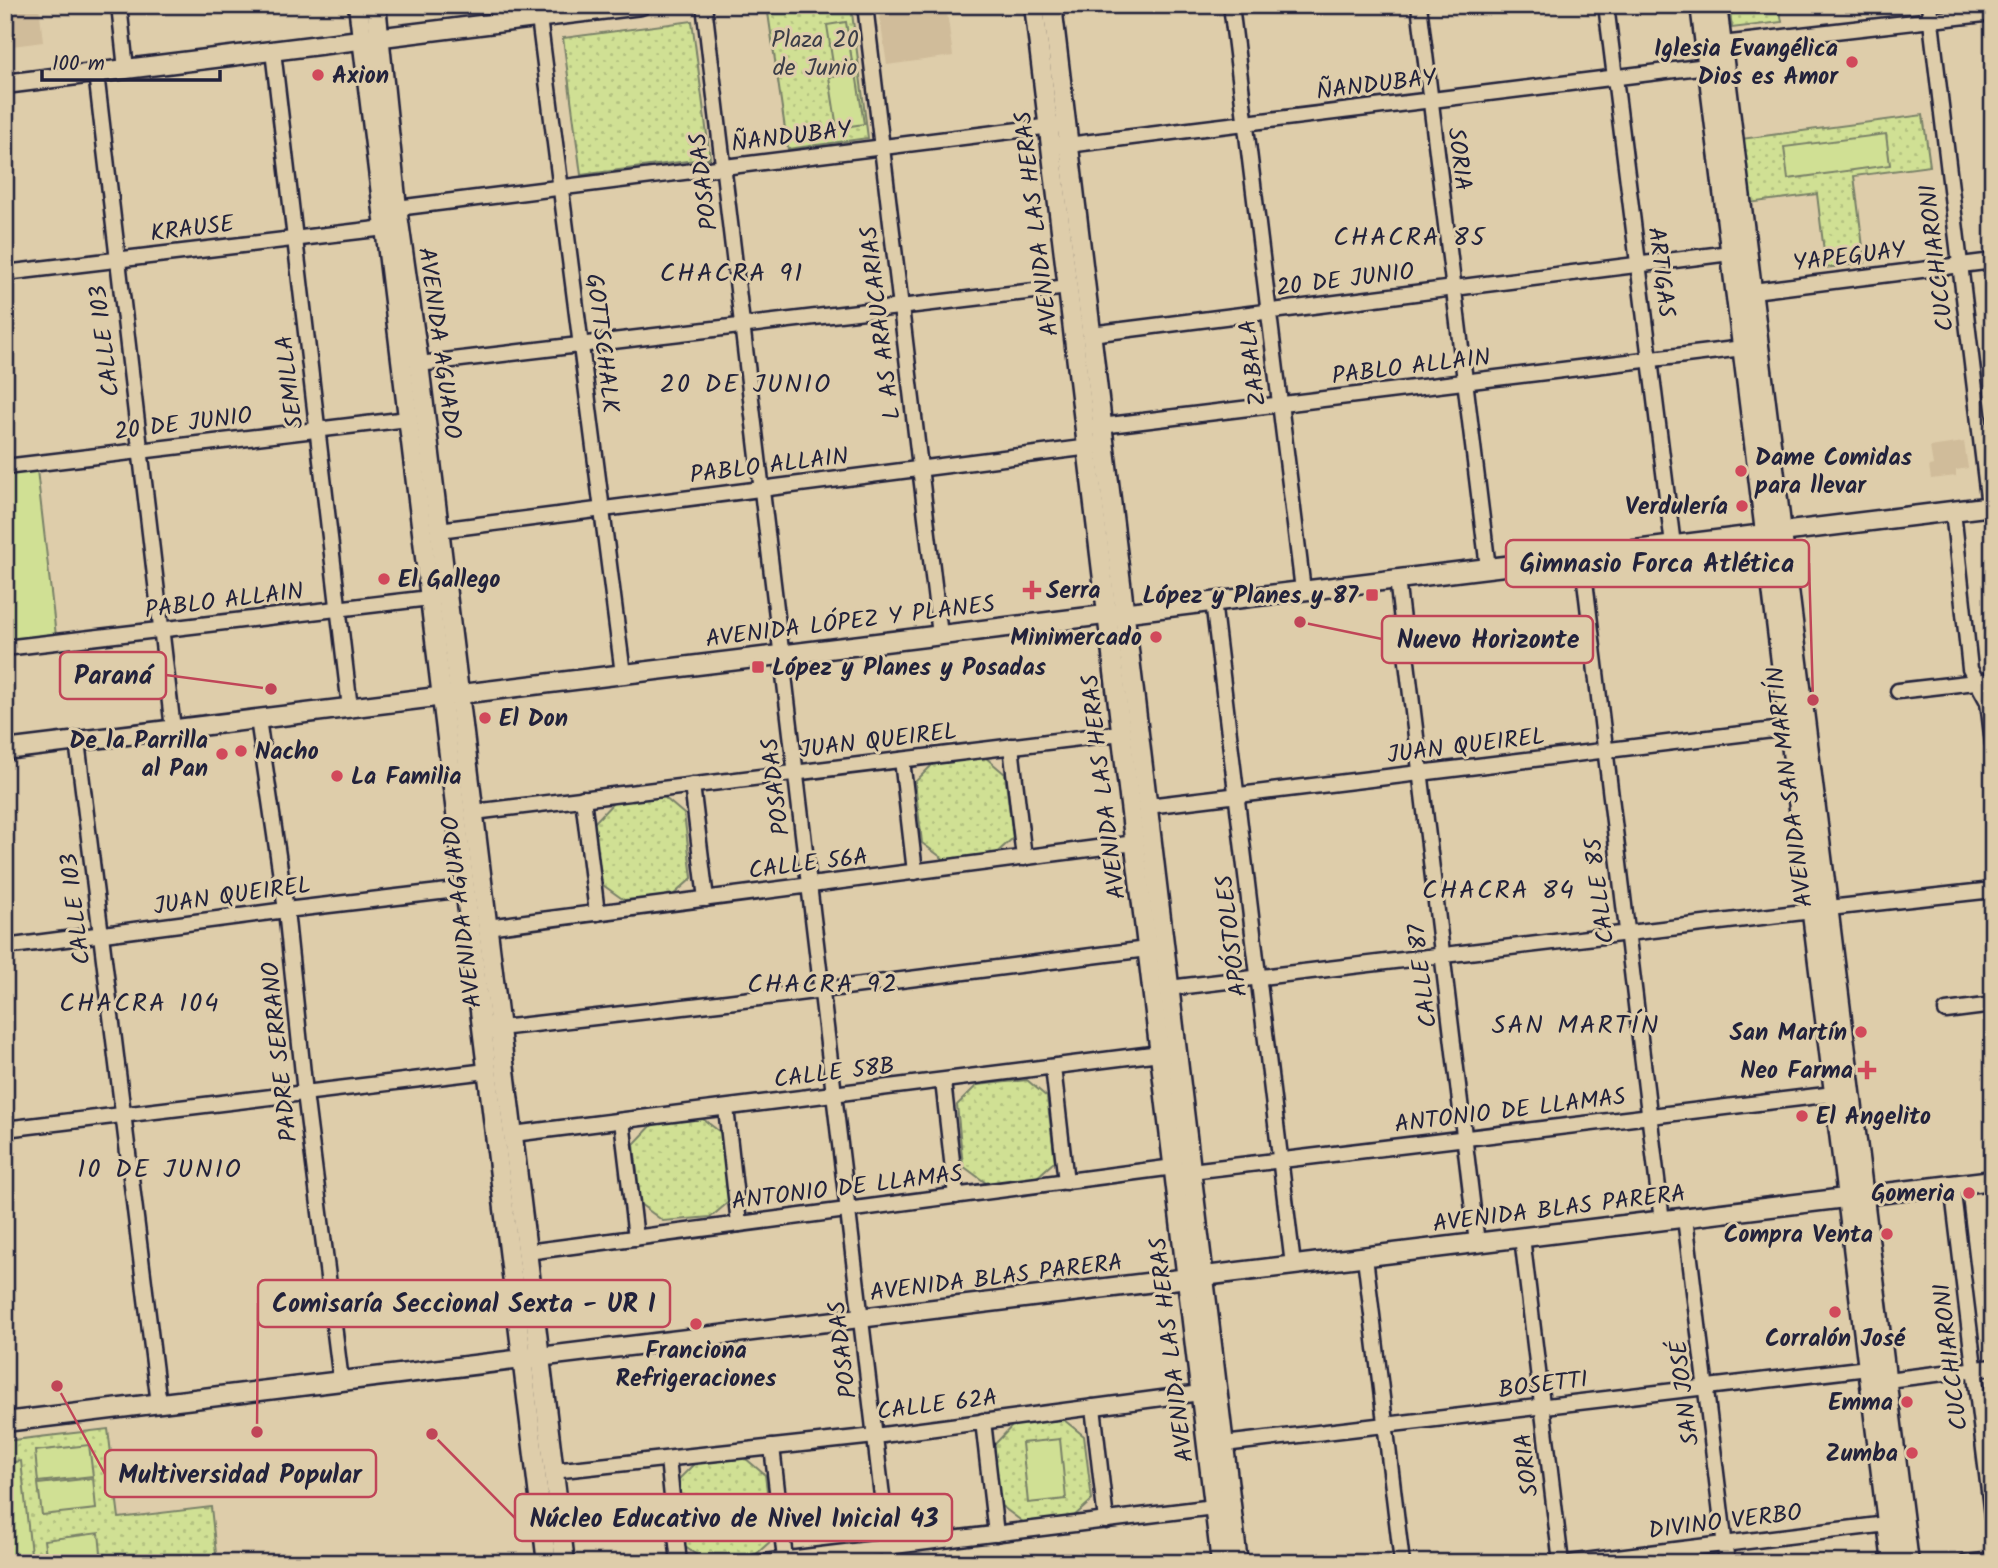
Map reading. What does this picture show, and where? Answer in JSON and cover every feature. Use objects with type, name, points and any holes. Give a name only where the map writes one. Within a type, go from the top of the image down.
[{"type":"main road","name":"AVENIDA AGUADO","points":[[358,5],[371,39],[419,364],[439,530],[438,597]]},
{"type":"main road","name":"AVENIDA AGUADO","points":[[376,5],[371,39],[385,228],[408,419],[438,597],[451,695],[465,889],[513,1134],[527,1252],[531,1358],[547,1563]]},
{"type":"main road","points":[[5,84],[641,5]]},
{"type":"main road","name":"AVENIDA LAS HERAS","points":[[1034,5],[1057,125]]},
{"type":"main road","name":"AVENIDA LAS HERAS","points":[[1052,5],[1068,287],[1094,427]]},
{"type":"main road","name":"AVENIDA SAN MARTÍN","points":[[1700,5],[1742,348],[1774,533],[1855,1197],[1868,1368],[1892,1563]]},
{"type":"main road","name":"AVENIDA SAN MARTÍN","points":[[1717,5],[1753,291],[1790,728],[1820,909],[1834,1094],[1887,1380],[1909,1563]]},
{"type":"main road","name":"AVENIDA LAS HERAS","points":[[1059,146],[1091,334],[1094,427],[1116,613],[1148,806],[1160,1054],[1182,1169]]},
{"type":"main road","name":"AVENIDA LÓPEZ Y PLANES","points":[[5,750],[1991,506]]},
{"type":"main road","name":"AVENIDA LAS HERAS","points":[[1116,613],[1121,733],[1135,843],[1156,948],[1169,988],[1182,1169],[1195,1277],[1224,1444],[1238,1563]]},
{"type":"main road","name":"AVENIDA AGUADO","points":[[451,695],[474,812],[487,927],[491,1029],[487,1071],[531,1358],[553,1471],[565,1563]]},
{"type":"main road","name":"AVENIDA BLAS PARERA","points":[[5,1422],[1993,1180]]},
{"type":"main road","name":"AVENIDA LAS HERAS","points":[[1195,1277],[1200,1392],[1221,1563]]},
{"type":"street","points":[[119,5],[127,69]]},
{"type":"street","name":"POSADAS","points":[[704,5],[890,1563]]},
{"type":"street","name":"L AS ARAUCARIAS","points":[[865,5],[940,635]]},
{"type":"street","name":"ZABALA","points":[[1231,5],[1303,590]]},
{"type":"street","name":"SORIA","points":[[1419,5],[1488,568]]},
{"type":"street","name":"ARTIGAS","points":[[1606,5],[1673,545]]},
{"type":"street","name":"CUCCHIARONI","points":[[1929,5],[1991,506]]},
{"type":"street","points":[[1722,44],[1993,13]]},
{"type":"street","name":"GOTTSCHALK","points":[[538,18],[623,674]]},
{"type":"street","name":"SEMILLA","points":[[273,51],[350,708]]},
{"type":"street","name":"ÑANDUBAY","points":[[1059,146],[1707,66]]},
{"type":"street","name":"CALLE 103","points":[[96,73],[173,729]]},
{"type":"street","name":"ÑANDUBAY","points":[[397,208],[1057,125]]},
{"type":"street","name":"KRAUSE","points":[[5,273],[385,228]]},
{"type":"street","name":"20 DE JUNIO","points":[[1091,334],[1730,253]]},
{"type":"street","name":"YAPEGUAY","points":[[1753,291],[1993,261]]},
{"type":"street","points":[[419,364],[1068,287]]},
{"type":"street","name":"PABLO ALLAIN","points":[[1094,427],[1742,348]]},
{"type":"street","name":"20 DE JUNIO","points":[[5,467],[408,419]]},
{"type":"street","name":"PABLO ALLAIN","points":[[439,530],[1096,446]]},
{"type":"street","points":[[1953,511],[1970,669],[1988,702],[1993,744]]},
{"type":"street","name":"CALLE 85","points":[[1582,556],[1662,1221]]},
{"type":"street","name":"CALLE 87","points":[[1397,579],[1477,1243]]},
{"type":"street","name":"PABLO ALLAIN","points":[[5,648],[438,597]]},
{"type":"street","name":"APÓSTOLES","points":[[1213,601],[1293,1265]]},
{"type":"street","points":[[1898,691],[1993,680]]},
{"type":"street","name":"PADRE SERRANO","points":[[258,719],[286,910],[305,1093],[341,1381]]},
{"type":"street","name":"JUAN QUEIREL","points":[[1148,806],[1790,728]]},
{"type":"street","name":"JUAN QUEIREL","points":[[474,812],[1121,733]]},
{"type":"street","name":"CALLE 103","points":[[77,741],[159,1404]]},
{"type":"street","points":[[1011,746],[1024,858]]},
{"type":"street","points":[[902,760],[915,872]]},
{"type":"street","points":[[691,785],[706,899]]},
{"type":"street","points":[[583,798],[597,913]]},
{"type":"street","name":"CALLE 56A","points":[[487,927],[1135,843]]},
{"type":"street","name":"JUAN QUEIREL","points":[[5,947],[465,889]]},
{"type":"street","points":[[1169,988],[1993,890]]},
{"type":"street","points":[[491,1029],[1156,948]]},
{"type":"street","points":[[1946,1011],[1993,1005]]},
{"type":"street","name":"CALLE 58B","points":[[513,1134],[1160,1054]]},
{"type":"street","points":[[1053,1067],[1066,1182]]},
{"type":"street","points":[[5,1129],[487,1071]]},
{"type":"street","points":[[943,1081],[956,1196]]},
{"type":"street","name":"ANTONIO DE LLAMAS","points":[[527,1252],[1066,1182],[1280,1161],[1834,1094]]},
{"type":"street","points":[[726,1108],[739,1224]]},
{"type":"street","points":[[622,1121],[636,1238]]},
{"type":"street","name":"CUCCHIARONI","points":[[1952,1185],[1993,1524]]},
{"type":"street","name":"SAN JOSÉ","points":[[1685,1218],[1727,1563]]},
{"type":"street","name":"SORIA","points":[[1522,1237],[1561,1563]]},
{"type":"street","points":[[1365,1257],[1402,1563]]},
{"type":"street","points":[[1887,1380],[1993,1367]]},
{"type":"street","name":"BOSETTI","points":[[1224,1444],[1868,1368]]},
{"type":"street","name":"CALLE 62A","points":[[553,1471],[875,1436],[1200,1392]]},
{"type":"street","points":[[1093,1407],[1106,1521]]},
{"type":"street","points":[[984,1421],[996,1534]]},
{"type":"street","points":[[772,1447],[785,1559]]},
{"type":"street","points":[[667,1458],[679,1563]]},
{"type":"street","points":[[755,1563],[1214,1507]]},
{"type":"street","name":"DIVINO VERBO","points":[[1568,1563],[1887,1524]]},
{"type":"street","points":[[1966,1563],[1993,1560]]},
{"type":"shaded area","points":[[5,5],[39,5],[43,42],[5,47]]},
{"type":"shaded area","points":[[878,5],[946,5],[953,56],[887,65]]},
{"type":"shaded area","points":[[1964,442],[1968,468],[1956,470],[1956,476],[1931,479],[1929,466],[1933,465],[1930,447]]},
{"type":"green space","name":"Plaza 20 de Junio","points":[[851,5],[868,138],[788,149],[767,6]]},
{"type":"green space","points":[[1729,5],[1779,5],[1782,22],[1732,28]]},
{"type":"green space","points":[[692,21],[710,158],[581,175],[563,38]]},
{"type":"green space","points":[[846,22],[852,61],[833,64],[827,25]]},
{"type":"green space","points":[[856,73],[864,124],[837,128],[829,77]]},
{"type":"green space","points":[[1923,115],[1930,166],[1854,176],[1865,263],[1826,268],[1817,194],[1749,203],[1741,139]]},
{"type":"green space","points":[[1886,134],[1890,165],[1788,179],[1784,147]]},
{"type":"green space","points":[[37,470],[56,636],[5,641],[5,474]]},
{"type":"green space","points":[[985,757],[1005,774],[1013,838],[993,856],[945,860],[922,843],[915,782],[935,762]]},
{"type":"green space","points":[[664,797],[684,814],[692,878],[672,896],[624,900],[600,883],[594,823],[614,802]]},
{"type":"green space","points":[[1027,1080],[1047,1097],[1055,1161],[1035,1179],[986,1183],[963,1166],[957,1105],[977,1085]]},
{"type":"green space","points":[[703,1119],[724,1135],[732,1199],[711,1217],[663,1221],[640,1204],[634,1144],[654,1123]]},
{"type":"green space","points":[[1064,1420],[1084,1436],[1092,1500],[1072,1518],[1023,1522],[1000,1505],[994,1445],[1014,1424]]},
{"type":"green space","points":[[108,1429],[119,1518],[211,1507],[217,1563],[5,1563],[5,1441]]},
{"type":"green space","points":[[1060,1439],[1066,1499],[1028,1503],[1022,1443]]},
{"type":"green space","points":[[89,1445],[93,1476],[38,1482],[35,1451]]},
{"type":"green space","points":[[745,1458],[765,1475],[773,1539],[753,1557],[705,1561],[681,1544],[675,1483],[695,1463]]},
{"type":"green space","points":[[21,1461],[32,1563],[5,1563],[5,1463]]},
{"type":"green space","points":[[93,1478],[96,1509],[42,1515],[38,1484]]},
{"type":"green space","points":[[99,1533],[102,1563],[47,1563],[44,1540]]},
{"type":"place","name":"Iglesia Evangélica Dios es Amor","points":[[1852,62]]},
{"type":"place","name":"Axion","points":[[318,75]]},
{"type":"place","name":"Dame Comidas para llevar","points":[[1741,471]]},
{"type":"place","name":"Verdulería","points":[[1742,506]]},
{"type":"place","name":"El Gallego","points":[[384,579]]},
{"type":"place","name":"Serra","points":[[1032,590]]},
{"type":"place","name":"López y Planes y 87","points":[[1372,595]]},
{"type":"place","name":"Nuevo Horizonte","points":[[1300,622]]},
{"type":"place","name":"Minimercado","points":[[1156,637]]},
{"type":"place","name":"López y Planes y Posadas","points":[[758,667]]},
{"type":"place","name":"Paraná","points":[[271,689]]},
{"type":"place","name":"Gimnasio Forca Atlética","points":[[1813,700]]},
{"type":"place","name":"El Don","points":[[485,718]]},
{"type":"place","name":"Nacho","points":[[241,751]]},
{"type":"place","name":"De la Parrilla al Pan","points":[[222,754]]},
{"type":"place","name":"La Familia","points":[[337,776]]},
{"type":"place","name":"San Martín","points":[[1861,1032]]},
{"type":"place","name":"Neo Farma","points":[[1867,1070]]},
{"type":"place","name":"El Angelito","points":[[1802,1116]]},
{"type":"place","name":"Gomeria","points":[[1969,1193]]},
{"type":"place","name":"Compra Venta","points":[[1887,1234]]},
{"type":"place","name":"Corralón José","points":[[1835,1312]]},
{"type":"place","name":"Franciona Refrigeraciones","points":[[696,1324]]},
{"type":"place","name":"Multiversidad Popular","points":[[57,1386]]},
{"type":"place","name":"Emma","points":[[1907,1402]]},
{"type":"place","name":"Comisaría Seccional Sexta - UR I","points":[[257,1432]]},
{"type":"place","name":"Núcleo Educativo de Nivel Inicial 43","points":[[432,1434]]},
{"type":"place","name":"Zumba","points":[[1912,1453]]},
{"type":"district","name":"CHACRA 85","points":[[1410,236]]},
{"type":"district","name":"CHACRA 91","points":[[732,272]]},
{"type":"district","name":"20 DE JUNIO","points":[[746,383]]},
{"type":"district","name":"CHACRA 84","points":[[1499,889]]},
{"type":"district","name":"CHACRA 92","points":[[823,983]]},
{"type":"district","name":"CHACRA 104","points":[[140,1002]]},
{"type":"district","name":"SAN MARTÍN","points":[[1576,1024]]},
{"type":"district","name":"10 DE JUNIO","points":[[160,1168]]}]
